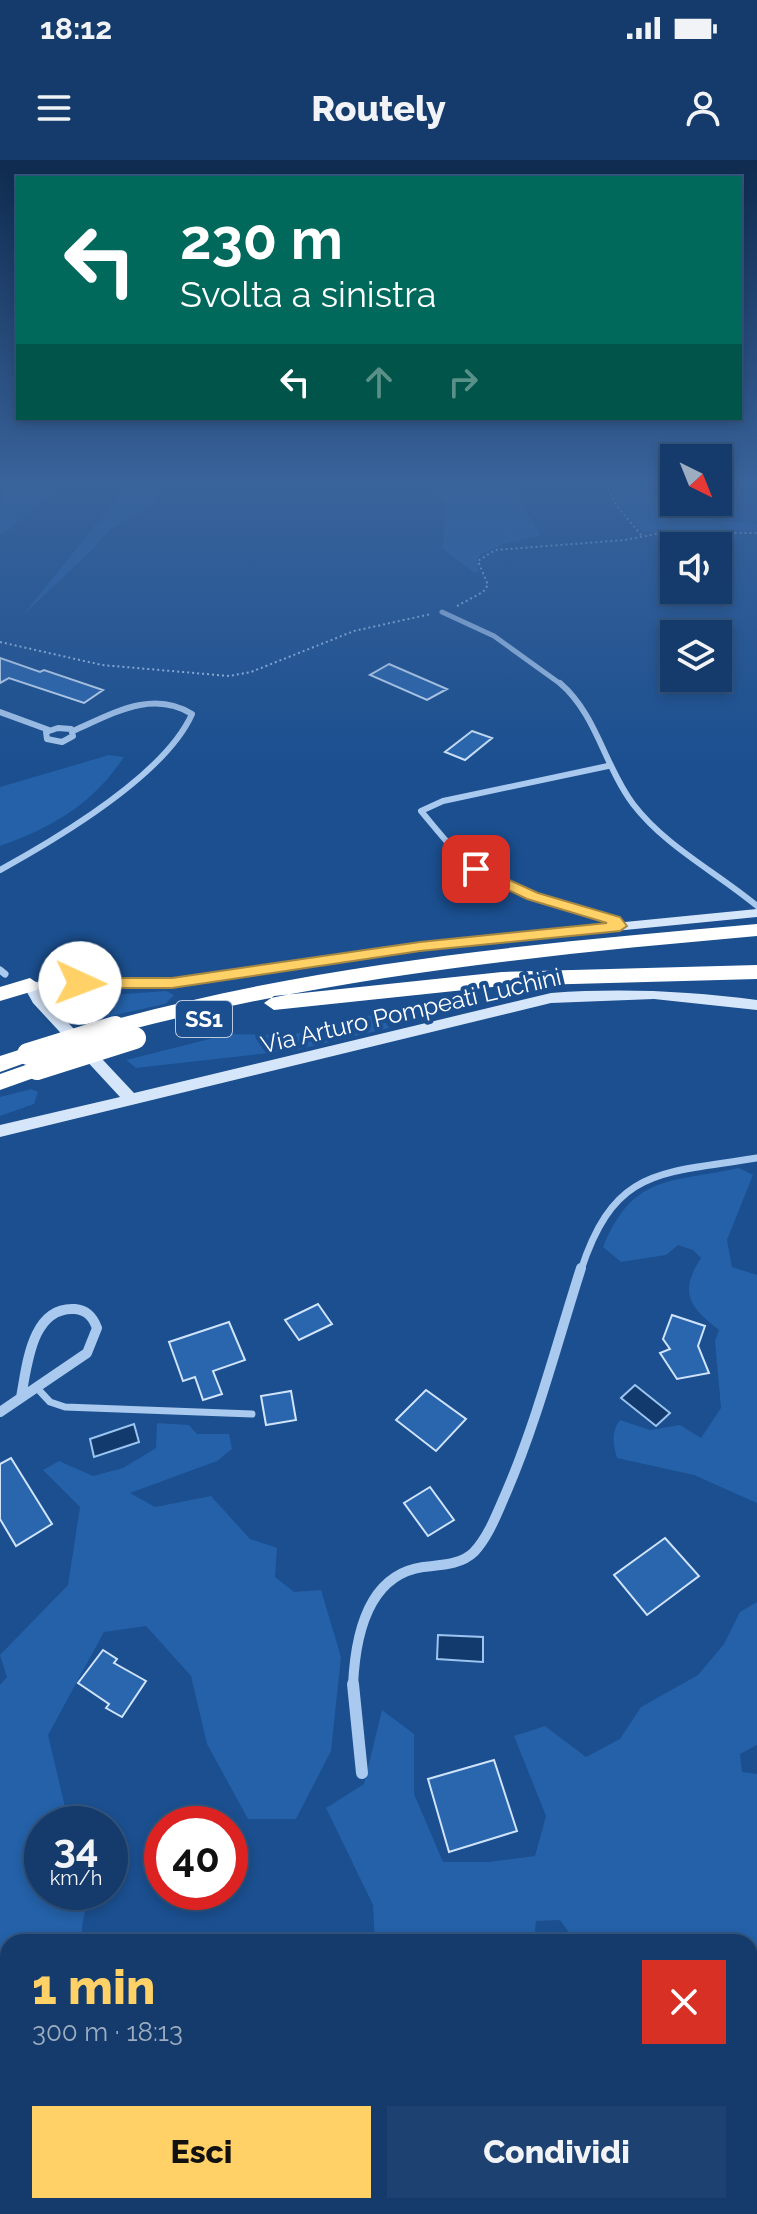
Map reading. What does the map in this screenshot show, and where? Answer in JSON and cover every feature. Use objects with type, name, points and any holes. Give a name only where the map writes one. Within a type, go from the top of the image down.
[{"type":"highway","name":"SS1","points":[[0,1082],[33,1062],[267,989],[372,970],[560,948],[757,930]]},
{"type":"highway","name":"SS1","points":[[128,1031],[274,1003],[479,970],[757,944]]},
{"type":"highway","points":[[274,1003],[502,979],[757,972]]},
{"type":"highway","points":[[2,979],[30,985]]},
{"type":"highway","name":"SS1","points":[[0,1064],[33,1062]]},
{"type":"street","points":[[442,612],[463,618],[536,664],[564,686],[580,704],[608,766],[632,803],[650,823],[757,906]]},
{"type":"street","points":[[0,712],[49,730],[63,727],[73,731],[145,702],[161,701],[192,714],[185,732],[127,784],[69,829],[0,870]]},
{"type":"street","points":[[49,730],[45,735],[47,739],[58,742],[70,739],[73,731]]},
{"type":"street","points":[[608,766],[443,801],[421,811],[454,850],[476,869],[533,896],[615,920],[620,926]]},
{"type":"street","points":[[130,1098],[38,1000],[30,985],[172,983],[420,946],[757,913]]},
{"type":"street","name":"Via Arturo Pompeati Luchini","points":[[0,1131],[551,998],[635,992],[679,994],[752,1006]]},
{"type":"street","points":[[362,1773],[351,1688],[357,1641],[371,1604],[390,1576],[399,1571],[461,1561],[472,1555],[482,1542],[520,1459],[568,1307],[608,1209],[620,1195],[640,1183],[757,1158]]},
{"type":"street","points":[[0,1412],[87,1353],[97,1328],[90,1314],[78,1309],[64,1310],[42,1324],[29,1356],[21,1397]]},
{"type":"lane","points":[[36,1387],[50,1402],[65,1407],[252,1414]]},
{"type":"path","points":[[0,642],[102,665],[229,676],[251,672],[354,631],[442,612],[483,592],[488,585],[486,576]]},
{"type":"shaded area","points":[[55,576],[64,576],[23,615]]},
{"type":"shaded area","points":[[109,755],[124,757],[85,801],[37,831],[0,846],[0,787]]},
{"type":"shaded area","points":[[166,991],[174,995],[165,1004],[78,1023],[70,1006],[85,997]]},
{"type":"shaded area","points":[[362,1015],[382,1017],[389,1028],[296,1050],[136,1068],[126,1060],[229,1034],[292,1035]]},
{"type":"shaded area","points":[[31,1089],[38,1092],[34,1104],[0,1116],[0,1097]]},
{"type":"shaded area","points":[[739,1168],[753,1175],[727,1240],[732,1267],[757,1275],[757,1503],[694,1475],[617,1458],[614,1438],[620,1420],[650,1430],[680,1425],[701,1438],[721,1408],[715,1341],[719,1330],[701,1314],[690,1298],[690,1281],[701,1258],[693,1250],[678,1245],[666,1255],[621,1262],[603,1247],[627,1206],[641,1194],[673,1180]]},
{"type":"shaded area","points":[[635,1385],[670,1413],[656,1426],[621,1398]]},
{"type":"shaded area","points":[[157,1423],[189,1425],[197,1434],[229,1434],[232,1449],[217,1461],[130,1493],[155,1507],[211,1496],[250,1539],[277,1548],[275,1577],[294,1592],[321,1590],[341,1657],[331,1751],[296,1819],[248,1819],[248,1806],[241,1806],[207,1744],[191,1676],[146,1626],[104,1632],[48,1735],[65,1806],[24,1806],[24,1910],[85,1910],[82,1934],[0,1934],[0,1685],[7,1677],[0,1655],[68,1585],[80,1507],[43,1470],[59,1461],[93,1476],[123,1468],[156,1448]]},
{"type":"shaded area","points":[[134,1424],[139,1442],[94,1457],[90,1439]]},
{"type":"shaded area","points":[[757,1602],[757,1745],[740,1754],[742,1772],[757,1774],[757,1934],[570,1934],[560,1920],[536,1921],[535,1934],[375,1934],[373,1905],[326,1808],[364,1784],[382,1710],[414,1734],[414,1794],[443,1862],[488,1862],[535,1856],[546,1816],[514,1736],[545,1726],[586,1757],[620,1739],[641,1707],[698,1675],[724,1644],[740,1612]]},
{"type":"shaded area","points":[[438,1635],[483,1637],[483,1662],[437,1659]]},
{"type":"building","points":[[0,658],[103,690],[84,703],[9,678],[0,683]]},
{"type":"building","points":[[389,664],[447,689],[427,700],[370,675]]},
{"type":"building","points":[[472,731],[492,738],[465,760],[445,752]]},
{"type":"building","points":[[318,1304],[332,1324],[299,1340],[285,1320]]},
{"type":"building","points":[[672,1315],[705,1326],[698,1346],[709,1373],[677,1379],[660,1353],[670,1349],[663,1339]]},
{"type":"building","points":[[229,1322],[245,1360],[213,1371],[222,1394],[203,1400],[195,1377],[183,1381],[169,1342]]},
{"type":"building","points":[[426,1390],[466,1419],[436,1451],[396,1420]]},
{"type":"building","points":[[291,1391],[296,1420],[266,1425],[261,1396]]},
{"type":"building","points":[[11,1458],[52,1524],[16,1546],[0,1519],[0,1464]]},
{"type":"building","points":[[430,1487],[454,1520],[428,1536],[404,1503]]},
{"type":"building","points":[[665,1538],[699,1576],[647,1615],[614,1575]]},
{"type":"building","points":[[103,1650],[117,1659],[114,1663],[146,1681],[122,1717],[106,1708],[109,1704],[78,1683]]},
{"type":"building","points":[[494,1760],[517,1831],[449,1852],[428,1779]]},
{"type":"route","points":[[80,983],[157,985],[420,946],[620,926],[615,920],[533,896],[476,869]]}]
